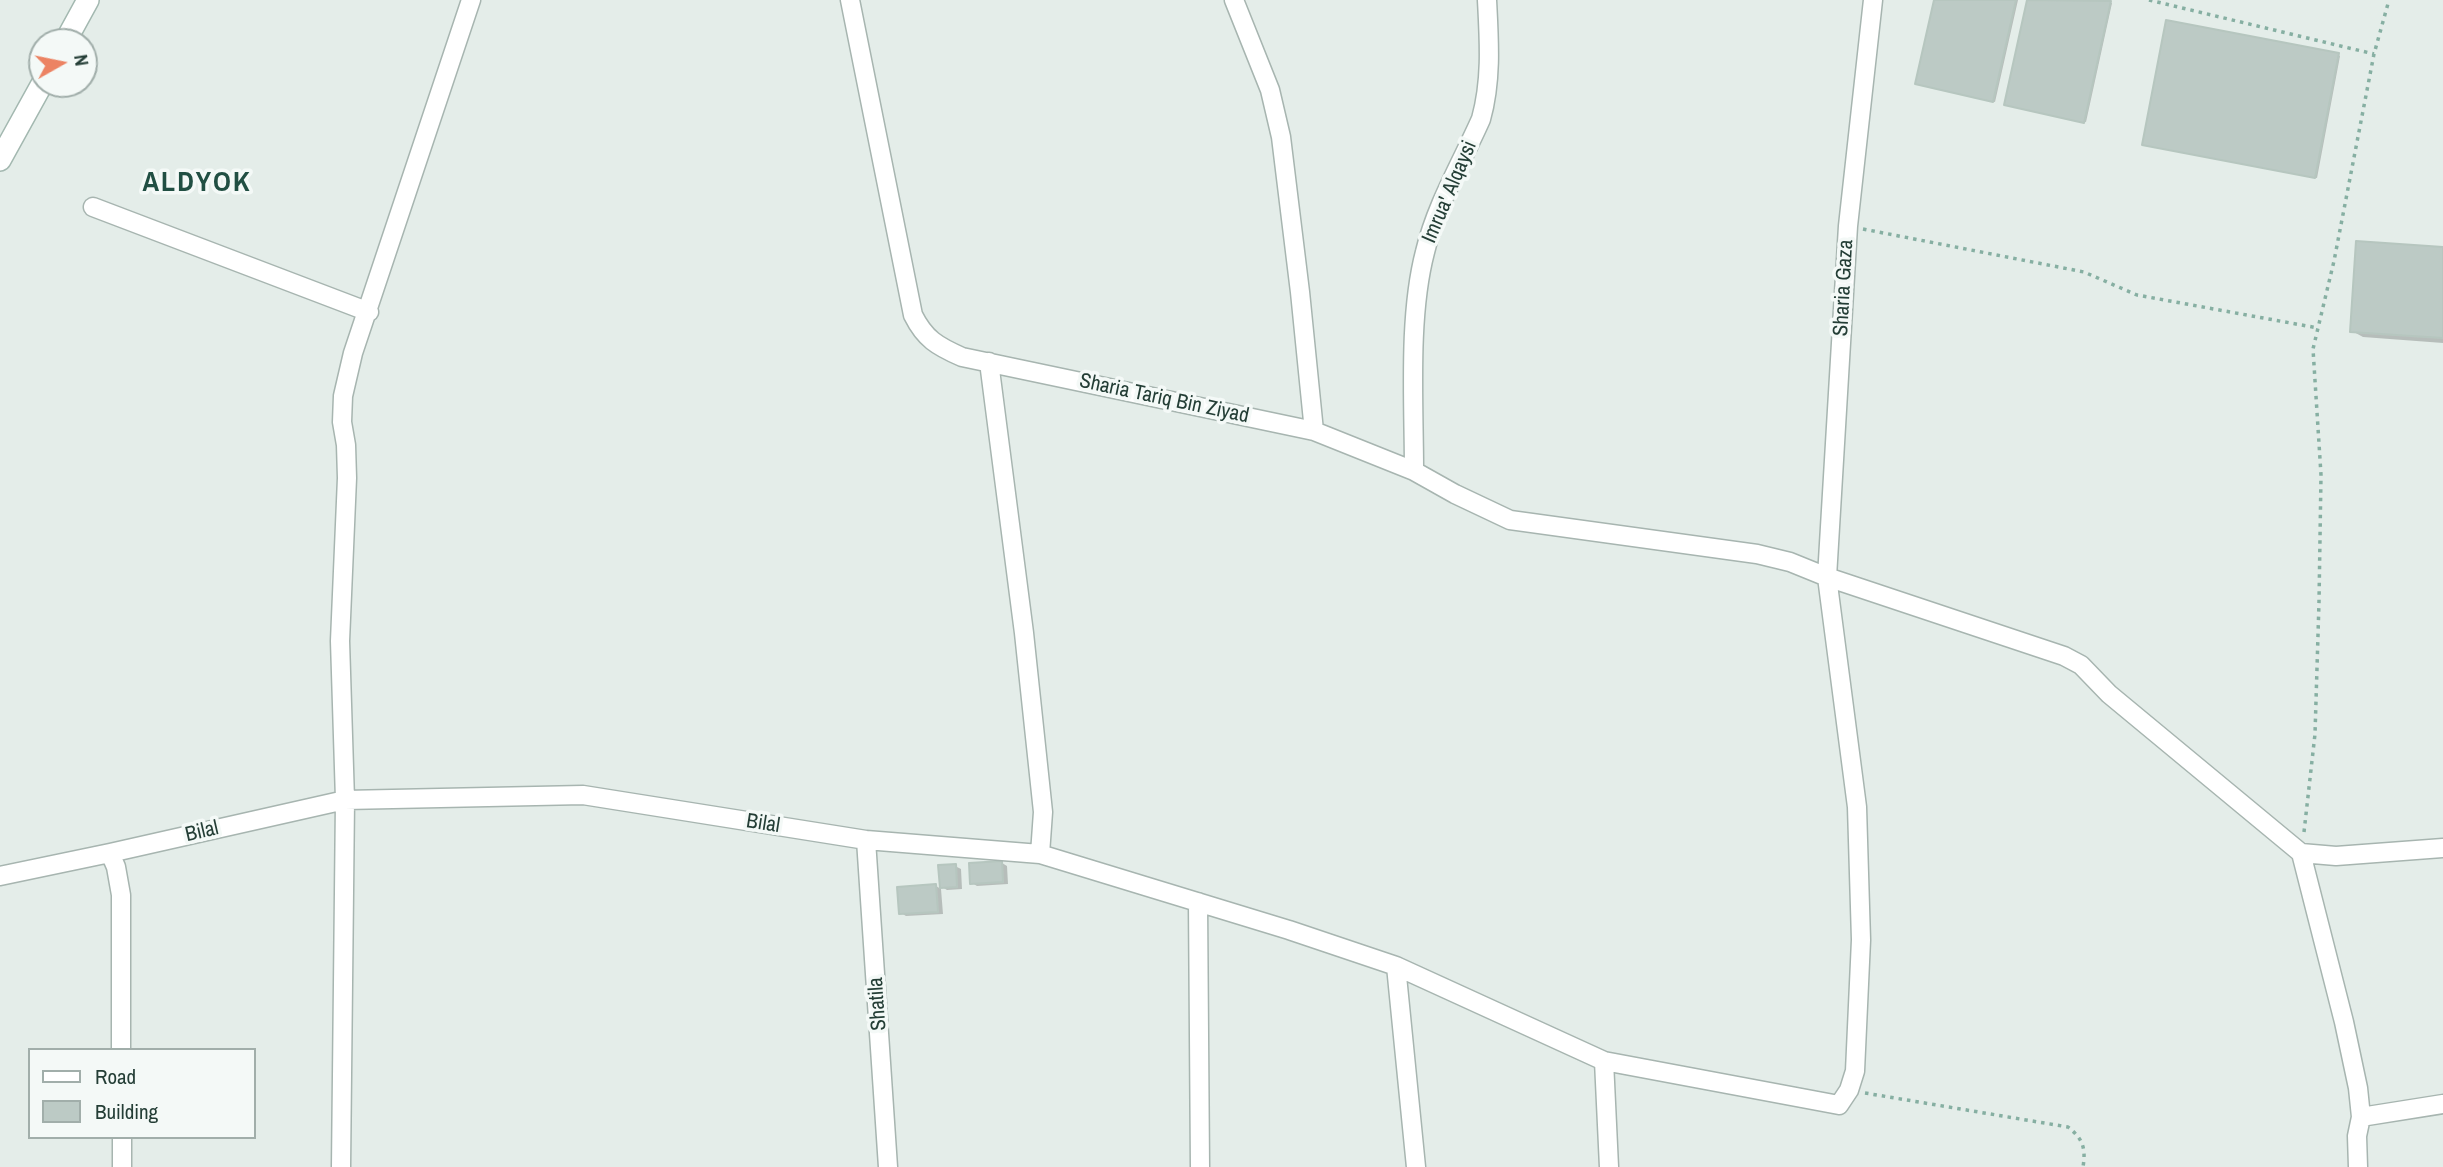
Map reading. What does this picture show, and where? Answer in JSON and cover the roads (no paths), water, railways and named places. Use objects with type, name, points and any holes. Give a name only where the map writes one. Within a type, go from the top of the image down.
[{"type":"main road","points":[[73,28],[88,0]]},
{"type":"main road","points":[[1,157],[34,98]]},
{"type":"street","points":[[341,1167],[345,800],[340,699],[347,478],[342,422],[343,396],[353,353],[369,312],[471,0]]},
{"type":"street","name":"Sharia Tariq Bin Ziyad","points":[[850,0],[913,315],[923,334],[943,349],[989,362],[1314,431],[1414,471],[1510,520],[1757,554],[1790,562],[1827,578],[2064,656],[2081,665],[2109,694],[2301,853]]},
{"type":"street","points":[[1234,0],[1270,90],[1281,137],[1314,431]]},
{"type":"street","name":"Imrua' Alqaysi","points":[[1414,471],[1417,300],[1424,252],[1487,100],[1487,0]]},
{"type":"street","name":"Sharia Gaza","points":[[1849,1090],[1855,1071],[1861,940],[1857,807],[1827,578],[1848,226],[1873,0]]},
{"type":"street","points":[[93,207],[369,312]]},
{"type":"street","points":[[989,362],[1044,812],[1040,854]]},
{"type":"street","name":"Bilal","points":[[0,876],[345,800],[583,794],[866,840],[1040,854],[1396,965],[1604,1061],[1839,1105],[1849,1090]]},
{"type":"street","name":"Shatila","points":[[866,840],[888,1167]]},
{"type":"street","points":[[2358,1167],[2357,1136],[2361,1117],[2358,1088],[2301,853],[2336,856],[2443,848]]},
{"type":"street","points":[[110,853],[116,867],[121,895],[121,1048]]},
{"type":"street","points":[[1198,902],[1200,1167]]},
{"type":"street","points":[[1396,965],[1416,1167]]},
{"type":"street","points":[[1604,1061],[1609,1167]]},
{"type":"street","points":[[2361,1117],[2443,1104]]},
{"type":"street","points":[[121,1139],[122,1167]]},
{"type":"district","name":"ALDYOK","points":[[197,183]]}]
